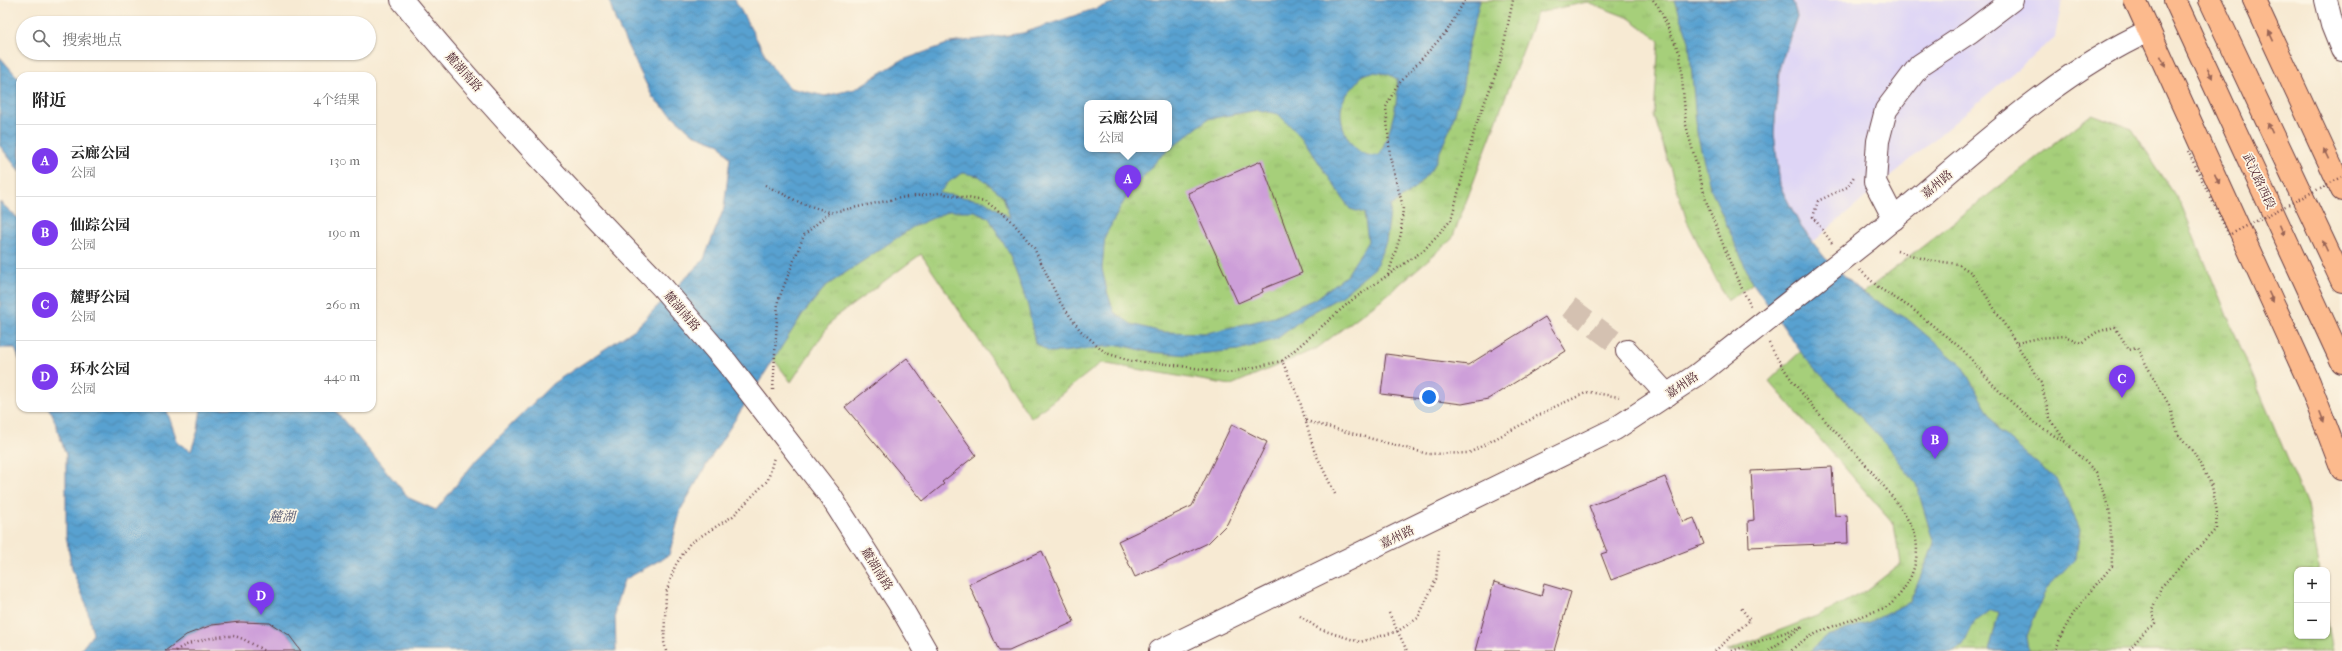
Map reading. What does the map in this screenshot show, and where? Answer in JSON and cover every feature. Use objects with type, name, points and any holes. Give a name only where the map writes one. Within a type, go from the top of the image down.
[{"type":"main road","points":[[2135,0],[2309,382],[2342,470]]},
{"type":"main road","name":"武汉路西段","points":[[2176,0],[2342,362]]},
{"type":"main road","points":[[2210,0],[2342,281]]},
{"type":"main road","points":[[2254,0],[2342,190]]},
{"type":"street","name":"麓湖南路","points":[[402,0],[435,40],[586,208],[663,288],[726,363],[831,497],[898,602],[926,651]]},
{"type":"street","points":[[1894,219],[1875,182],[1878,141],[1886,110],[1920,65],[1970,32],[2012,0]]},
{"type":"street","points":[[2326,0],[2332,25],[2342,50]]},
{"type":"street","name":"嘉州路","points":[[1160,651],[1615,429],[1697,375],[1894,219],[2009,123],[2071,76],[2115,46],[2149,31]]},
{"type":"street","points":[[1627,351],[1667,395]]},
{"type":"path","points":[[1388,275],[1401,234],[1403,207],[1390,157],[1386,107],[1396,87],[1447,30],[1465,0]]},
{"type":"path","points":[[765,186],[801,203],[829,212],[900,198],[939,193],[985,201],[1015,225],[1034,248],[1060,302],[1080,330],[1106,353],[1131,361],[1168,364],[1228,373],[1282,361],[1352,300],[1424,250],[1452,220],[1476,125],[1500,63],[1513,0]]},
{"type":"path","points":[[1653,0],[1658,6],[1680,54],[1686,125],[1707,204],[1734,272],[1754,312]]},
{"type":"path","points":[[2188,151],[2229,235],[2342,177]]},
{"type":"path","points":[[1834,245],[1813,217],[1818,201],[1847,187],[1856,174]]},
{"type":"path","points":[[772,395],[778,301],[804,235],[829,212]]},
{"type":"path","points":[[1897,251],[1928,260],[1958,264],[1972,273],[2017,342],[2041,383],[2050,418],[2066,443]]},
{"type":"path","points":[[1856,267],[1880,288],[1911,308],[1962,349],[1997,389],[2036,424],[2066,443],[2096,472],[2110,512],[2112,566],[2084,600],[2059,639],[2056,651]]},
{"type":"path","points":[[2017,342],[2039,338],[2065,336],[2081,343],[2097,332],[2116,328],[2129,350],[2137,348],[2169,405],[2178,434],[2194,453],[2212,486],[2217,512],[2216,529],[2161,587],[2152,611],[2156,624],[2145,631],[2128,651]]},
{"type":"path","points":[[1768,339],[1778,360],[1810,402],[1886,488],[1914,530],[1917,562],[1905,588],[1891,605],[1827,629],[1797,645],[1792,651]]},
{"type":"path","points":[[1282,361],[1299,398],[1314,450],[1335,494]]},
{"type":"path","points":[[1306,421],[1428,454],[1469,453],[1552,408],[1588,392],[1619,397]]},
{"type":"path","points":[[666,651],[664,642],[666,593],[675,566],[690,543],[733,516],[768,480],[775,453]]},
{"type":"path","points":[[1300,616],[1319,630],[1360,642],[1398,631],[1418,618],[1436,579],[1439,551]]},
{"type":"path","points":[[1715,651],[1750,620],[1741,608]]},
{"type":"path","points":[[1389,613],[1407,651]]},
{"type":"path","points":[[1732,651],[1803,626],[1768,651]]},
{"type":"path","points":[[176,651],[182,646],[204,640],[234,636],[265,651]]},
{"type":"shaded area","points":[[1792,0],[2062,0],[2055,37],[1813,242],[1801,227],[1780,186],[1774,133],[1779,69],[1797,16]]},
{"type":"green space","points":[[1324,0],[1792,0],[1797,16],[1779,69],[1774,133],[1780,186],[1801,227],[1813,242],[1727,301],[1687,221],[1654,116],[1659,40],[1629,18],[1587,2],[1537,13],[1452,239],[1387,295],[1316,349],[1231,385],[1101,363],[1031,418],[921,254],[833,319],[791,382],[722,292],[762,211]]},
{"type":"green space","points":[[2092,114],[2132,129],[2180,203],[2307,505],[2318,567],[2294,567],[2294,639],[2330,639],[2330,634],[2333,651],[1727,651],[1819,615],[1866,591],[1900,564],[1894,524],[1769,381],[1863,293]]},
{"type":"water","name":"麓湖","points":[[609,0],[735,0],[772,67],[790,88],[825,96],[855,89],[900,61],[950,43],[1023,33],[1121,0],[1480,0],[1466,55],[1463,86],[1451,126],[1433,168],[1413,190],[1391,206],[1386,242],[1375,268],[1340,297],[1306,316],[1277,339],[1239,350],[1188,355],[1150,352],[1120,345],[1062,352],[1049,352],[1035,343],[1028,306],[1009,253],[989,218],[975,211],[949,211],[913,227],[826,286],[802,315],[713,454],[681,509],[669,555],[624,580],[615,608],[616,651],[301,651],[289,635],[270,623],[240,622],[212,625],[186,635],[165,651],[80,651],[93,634],[86,604],[72,569],[66,536],[66,455],[51,412],[167,412],[178,443],[191,451],[198,430],[200,412],[336,412],[409,498],[436,510],[477,459],[552,384],[635,329],[704,259],[724,208],[730,158],[720,144],[693,134],[653,98],[616,22]],"holes":[[[1373,72],[1388,74],[1397,79],[1397,97],[1393,118],[1379,155],[1369,155],[1360,152],[1353,145],[1347,136],[1341,116],[1342,106],[1349,91],[1362,75]],[[1084,100],[1172,100],[1172,148],[1208,119],[1258,110],[1278,114],[1301,136],[1350,209],[1364,213],[1368,241],[1347,275],[1317,298],[1274,317],[1207,333],[1162,332],[1131,324],[1114,312],[1107,291],[1102,269],[1105,236],[1127,196],[1159,158],[1167,152],[1084,152]],[[963,173],[979,176],[1003,196],[1010,218],[985,201],[939,193],[950,181]]]},
{"type":"water","points":[[1675,0],[1792,0],[1797,16],[1779,69],[1774,133],[1780,186],[1801,227],[1825,258],[1863,293],[1910,321],[1962,366],[1999,431],[2058,481],[2080,529],[2076,558],[2046,589],[2027,637],[2029,651],[1989,651],[1999,612],[1990,610],[1974,622],[1963,646],[1953,651],[1810,651],[1827,636],[1870,622],[1910,602],[1934,544],[1916,484],[1885,443],[1805,358],[1752,282],[1710,187],[1697,133],[1689,41]]},
{"type":"water","points":[[0,57],[16,75],[16,167],[0,146]]},
{"type":"water","points":[[0,202],[16,216],[16,351],[15,348],[0,348]]},
{"type":"building","points":[[1261,161],[1302,273],[1262,289],[1263,292],[1238,303],[1188,193]]},
{"type":"building","points":[[1545,317],[1566,351],[1488,399],[1462,404],[1381,394],[1386,354],[1468,365]]},
{"type":"building","points":[[907,358],[976,455],[942,482],[944,484],[923,501],[845,407]]},
{"type":"building","points":[[1232,424],[1267,442],[1227,524],[1208,543],[1135,577],[1118,541],[1192,506]]},
{"type":"building","points":[[1832,467],[1835,516],[1847,515],[1848,543],[1749,547],[1748,521],[1754,520],[1751,471]]},
{"type":"building","points":[[1665,477],[1683,522],[1694,518],[1704,544],[1611,580],[1601,554],[1607,552],[1589,506]]},
{"type":"building","points":[[1042,551],[1074,622],[1009,651],[999,651],[969,584]]},
{"type":"building","points":[[1494,582],[1541,596],[1544,584],[1571,592],[1554,651],[1475,651]]},
{"type":"building","points":[[240,622],[270,623],[289,635],[301,651],[165,651],[186,635],[212,625]]},
{"type":"tunnel","points":[[1569,307],[1627,351]]},
{"type":"place","name":"云廊公园","points":[[1128,198]]},
{"type":"place","name":"麓野公园","points":[[2122,398]]},
{"type":"place","name":"仙踪公园","points":[[1935,459]]},
{"type":"place","name":"环水公园","points":[[261,615]]}]
